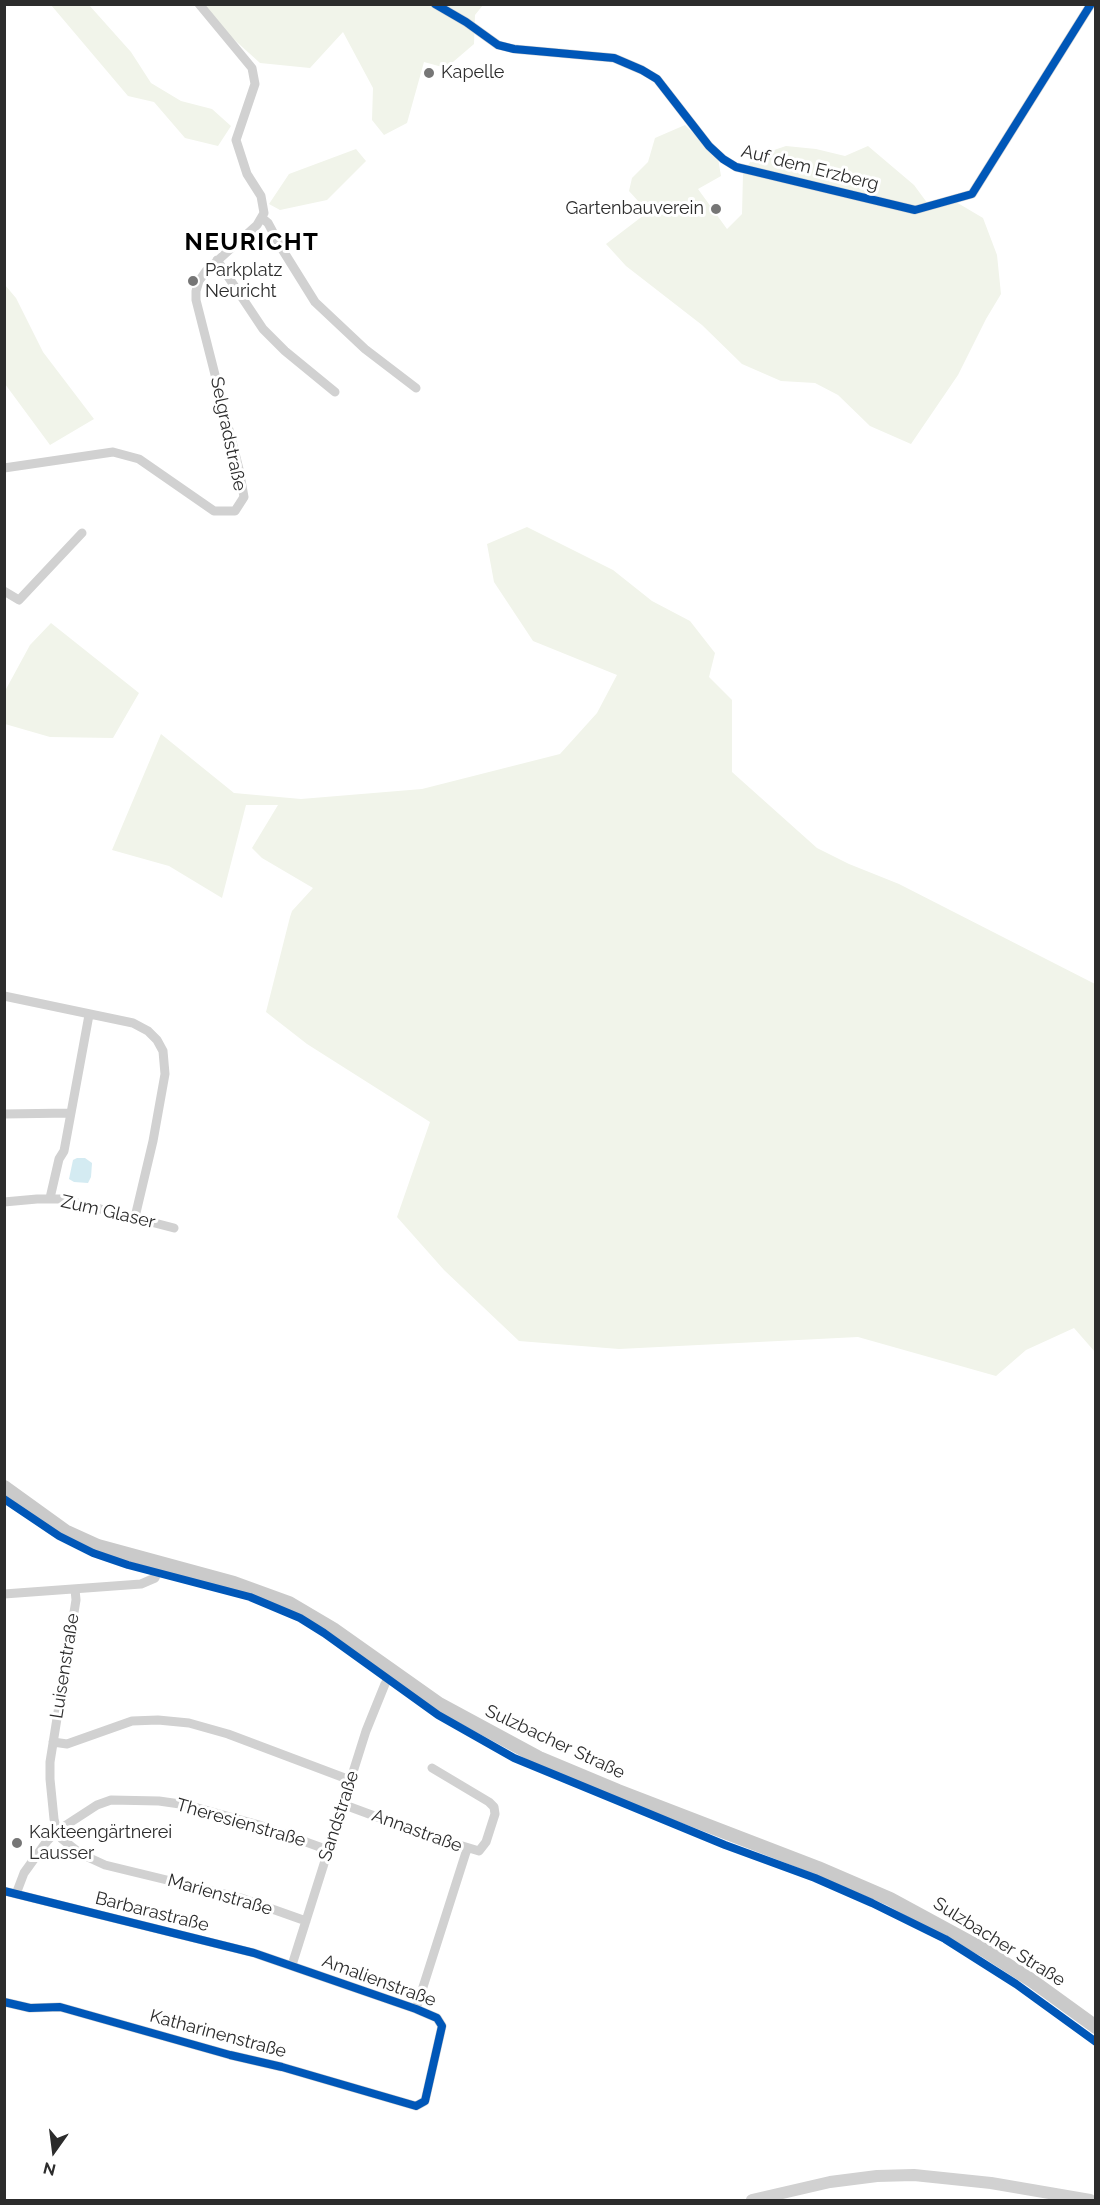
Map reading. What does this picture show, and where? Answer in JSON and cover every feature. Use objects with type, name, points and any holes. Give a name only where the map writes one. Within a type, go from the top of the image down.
[{"type":"main road","name":"Sulzbacher Straße","points":[[5,1487],[65,1531],[112,1551],[234,1583],[289,1603],[333,1629],[449,1709],[539,1758],[607,1787],[818,1868],[890,1899],[984,1950],[1095,2027]]},
{"type":"street","points":[[199,4],[252,68],[255,84],[236,140],[247,174],[261,196],[262,218],[217,260],[263,328],[285,351],[335,392]]},
{"type":"street","name":"Auf dem Erzberg","points":[[435,4],[466,22],[498,45],[514,49],[614,58],[642,70],[663,86],[709,146],[736,167],[915,210],[972,194],[1091,4]]},
{"type":"street","points":[[262,218],[268,223],[315,302],[365,349],[416,388]]},
{"type":"street","name":"Selgradstraße","points":[[4,468],[113,452],[139,459],[214,511],[235,511],[244,497],[239,469],[196,300],[199,281],[217,260]]},
{"type":"street","points":[[4,591],[19,600],[82,533]]},
{"type":"street","points":[[4,996],[133,1023],[157,1040],[163,1051],[165,1074],[153,1141],[135,1217]]},
{"type":"street","points":[[50,1198],[59,1159],[64,1151],[89,1015]]},
{"type":"street","points":[[4,1114],[71,1113]]},
{"type":"street","name":"Zum Glaser","points":[[4,1202],[50,1198],[83,1204],[174,1228]]},
{"type":"street","points":[[4,1594],[148,1583],[155,1578],[160,1564]]},
{"type":"street","name":"Luisenstraße","points":[[53,1742],[76,1600],[75,1589]]},
{"type":"street","name":"Sandstraße","points":[[292,1965],[350,1780],[385,1684],[393,1671]]},
{"type":"street","points":[[57,1831],[50,1779],[53,1742],[68,1744],[132,1721],[158,1720],[189,1723],[228,1734],[350,1780]]},
{"type":"street","name":"Annastraße","points":[[342,1804],[467,1849],[479,1851],[483,1847],[495,1814],[494,1808],[489,1802],[432,1768]]},
{"type":"street","name":"Theresienstraße","points":[[16,1894],[24,1873],[57,1831],[97,1805],[111,1800],[159,1801],[187,1805],[328,1850]]},
{"type":"street","name":"Marienstraße","points":[[57,1831],[62,1839],[81,1854],[105,1865],[229,1895],[306,1921]]},
{"type":"street","points":[[416,2010],[467,1849]]},
{"type":"street","name":"Barbarastraße","points":[[4,1891],[163,1929],[292,1965]]},
{"type":"street","name":"Amalienstraße","points":[[292,1965],[437,2018],[442,2026],[428,2094],[421,2105]]},
{"type":"street","name":"Katharinenstraße","points":[[4,2002],[30,2008],[60,2007],[230,2055],[282,2067],[408,2104],[421,2105]]},
{"type":"street","points":[[752,2200],[830,2182],[877,2176],[914,2175],[991,2183],[1090,2200]]},
{"type":"shaded area","points":[[329,4],[332,6],[332,4],[483,5],[475,15],[474,44],[446,68],[424,62],[407,123],[384,135],[372,120],[373,88],[343,32],[310,68],[260,63],[196,5]]},
{"type":"shaded area","points":[[51,5],[89,5],[131,52],[151,83],[181,101],[212,109],[231,126],[218,146],[185,138],[154,102],[128,96]]},
{"type":"shaded area","points":[[685,125],[718,158],[721,176],[698,189],[727,229],[742,214],[743,174],[753,157],[786,146],[816,149],[845,156],[868,146],[914,185],[928,204],[956,202],[983,218],[997,255],[1001,294],[958,375],[911,444],[870,426],[838,395],[815,383],[781,381],[742,364],[702,325],[626,266],[606,244],[648,212],[629,191],[632,178],[648,162],[655,138]]},
{"type":"shaded area","points":[[356,149],[366,161],[327,200],[280,210],[269,204],[289,174]]},
{"type":"shaded area","points":[[5,285],[16,298],[43,352],[94,419],[50,445],[5,384]]},
{"type":"shaded area","points":[[527,527],[613,570],[652,601],[690,621],[715,653],[709,677],[732,700],[732,772],[817,848],[899,884],[1095,984],[1095,1352],[1074,1328],[1026,1350],[996,1376],[858,1337],[619,1349],[519,1341],[444,1270],[397,1217],[430,1122],[307,1044],[266,1012],[292,911],[313,888],[262,858],[252,848],[278,805],[246,805],[222,898],[169,866],[112,850],[161,734],[234,793],[301,799],[422,789],[560,754],[597,713],[617,675],[533,641],[494,582],[487,544]]},
{"type":"shaded area","points":[[51,623],[139,693],[113,738],[50,737],[5,724],[5,691],[30,645]]},
{"type":"water","points":[[85,1158],[92,1163],[88,1183],[74,1182],[69,1179],[73,1160]]},
{"type":"cycle path","points":[[435,4],[466,22],[498,45],[514,49],[614,58],[642,70],[657,79],[709,146],[736,167],[915,210],[972,194],[1091,4]]},
{"type":"cycle path","points":[[4,1499],[59,1536],[93,1553],[128,1565],[250,1597],[300,1618],[438,1715],[514,1758],[872,1903],[945,1939],[1016,1984],[1096,2042]]},
{"type":"cycle path","points":[[4,1891],[254,1953],[416,2009],[437,2018],[442,2026],[425,2101],[416,2106],[60,2007],[30,2008],[4,2002]]},
{"type":"place","name":"Kapelle","points":[[429,73]]},
{"type":"place","name":"Gartenbauverein","points":[[716,209]]},
{"type":"place","name":"Parkplatz Neuricht","points":[[193,281]]},
{"type":"place","name":"Kakteengärtnerei Lausser","points":[[17,1843]]},
{"type":"district","name":"NEURICHT","points":[[252,243]]}]
